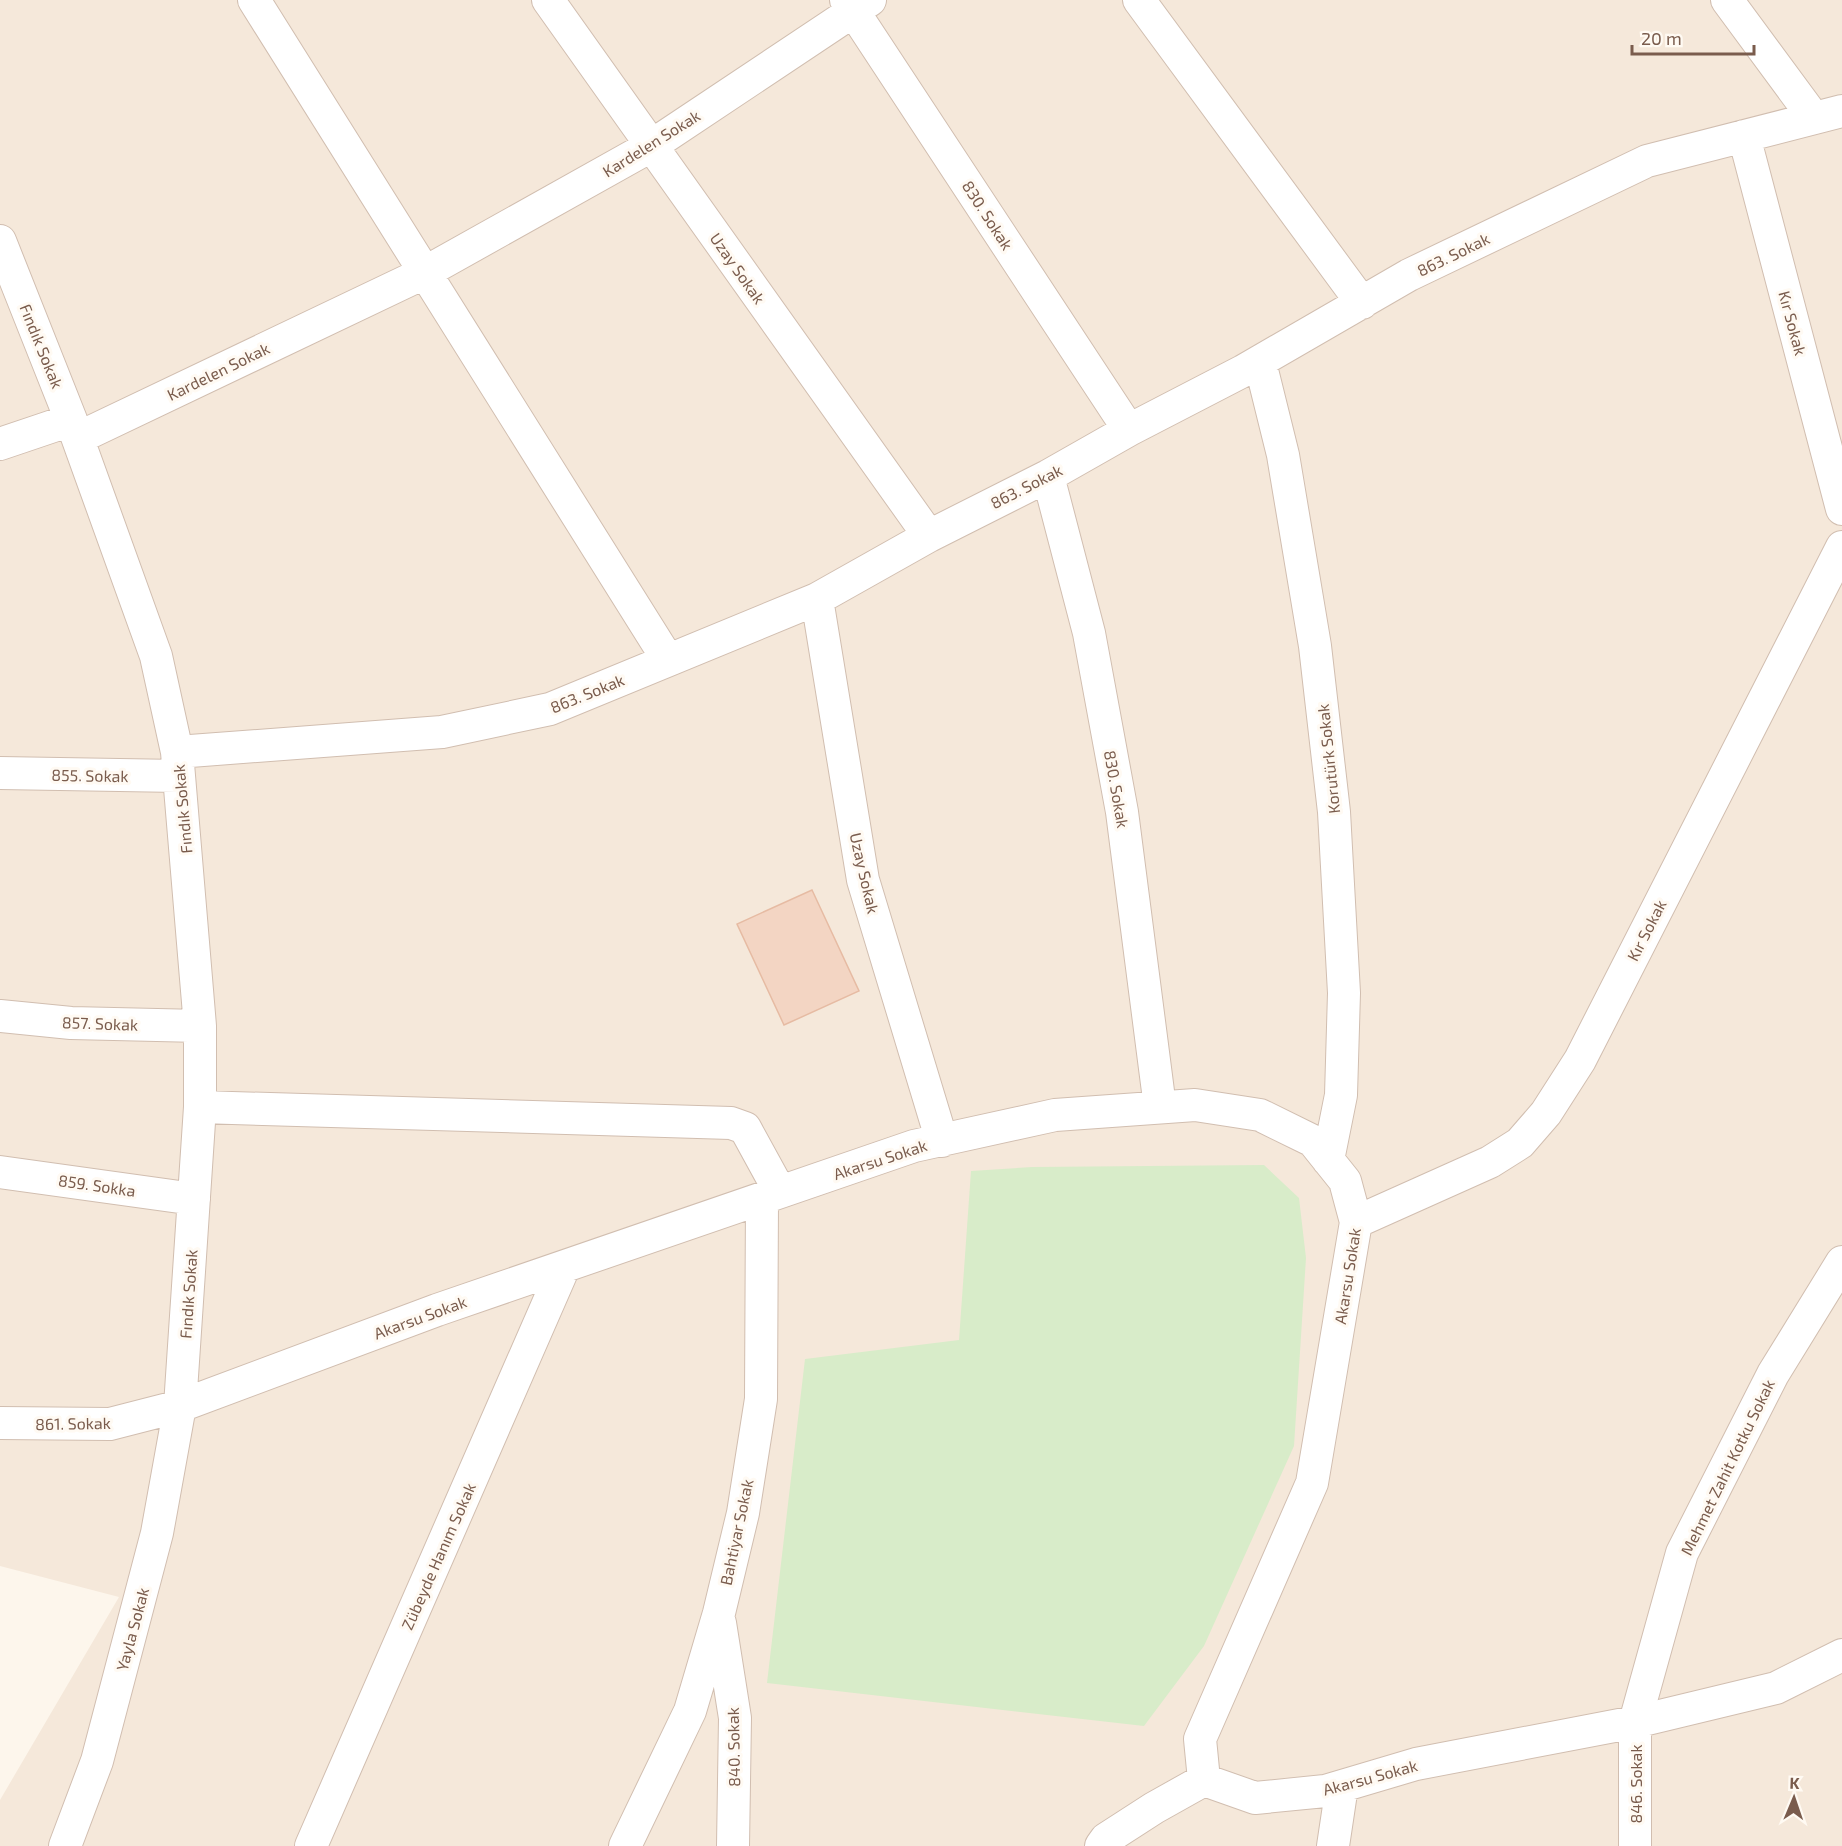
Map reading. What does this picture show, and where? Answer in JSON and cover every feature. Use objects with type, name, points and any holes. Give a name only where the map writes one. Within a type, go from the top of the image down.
[{"type":"street","points":[[254,0],[668,660]]},
{"type":"street","name":"Uzay Sokak","points":[[548,0],[929,536]]},
{"type":"street","points":[[1139,0],[1362,303]]},
{"type":"street","points":[[1727,0],[1828,115]]},
{"type":"street","name":"Kardelen Sokak","points":[[0,444],[74,429],[424,273],[651,146],[857,3]]},
{"type":"street","name":"830. Sokak","points":[[857,3],[1129,430]]},
{"type":"street","name":"863. Sokak","points":[[178,764],[442,732],[550,709],[817,599],[929,536],[1048,476],[1129,430],[1260,362],[1409,275],[1647,161],[1828,115]]},
{"type":"street","name":"Kır Sokak","points":[[1744,136],[1842,509]]},
{"type":"street","name":"Fındık Sokak","points":[[0,241],[74,429],[156,656],[178,764],[200,1026],[200,1107],[180,1406]]},
{"type":"street","name":"Korutürk Sokak","points":[[1260,362],[1283,455],[1313,635],[1334,812],[1344,993],[1341,1095],[1328,1160]]},
{"type":"street","name":"830. Sokak","points":[[1048,476],[1089,633],[1122,812],[1160,1107]]},
{"type":"street","name":"Kır Sokak","points":[[1356,1222],[1490,1162],[1520,1143],[1546,1113],[1585,1050],[1842,547]]},
{"type":"street","name":"Uzay Sokak","points":[[817,599],[863,880],[942,1141]]},
{"type":"street","name":"855. Sokak","points":[[0,773],[178,764]]},
{"type":"street","name":"857. Sokak","points":[[0,1016],[70,1023],[200,1026]]},
{"type":"street","name":"Akarsu Sokak","points":[[180,1406],[437,1310],[914,1146],[1055,1115],[1195,1105],[1260,1115],[1312,1142],[1345,1181],[1356,1222],[1312,1483],[1200,1739],[1204,1780],[1255,1798],[1325,1791],[1416,1764],[1635,1722],[1776,1688],[1842,1655]]},
{"type":"street","points":[[200,1107],[731,1122],[745,1128],[771,1196]]},
{"type":"street","name":"859. Sokka","points":[[0,1172],[194,1199]]},
{"type":"street","name":"Bahtiyar Sokak","points":[[625,1846],[690,1711],[719,1613],[743,1513],[760,1400],[771,1196]]},
{"type":"street","name":"Mehmet Zahit Kotku Sokak","points":[[1635,1722],[1683,1553],[1773,1374],[1842,1262]]},
{"type":"street","name":"Zübeyde Hanım Sokak","points":[[311,1846],[564,1267]]},
{"type":"street","name":"861. Sokak","points":[[0,1423],[110,1425],[180,1406]]},
{"type":"street","name":"Yayla Sokak","points":[[65,1846],[97,1761],[157,1533],[180,1406]]},
{"type":"street","name":"840. Sokak","points":[[719,1613],[735,1718],[733,1846]]},
{"type":"street","name":"846. Sokak","points":[[1635,1722],[1635,1846]]},
{"type":"street","points":[[1101,1846],[1106,1839],[1154,1808],[1204,1780]]},
{"type":"street","points":[[1333,1846],[1342,1786]]},
{"type":"shaded area","points":[[0,0],[1842,0],[1842,1846],[0,1846],[0,1800],[119,1597],[0,1566]]},
{"type":"green space","points":[[1264,1165],[1299,1198],[1306,1258],[1294,1446],[1204,1646],[1144,1726],[767,1683],[805,1359],[959,1340],[971,1171],[1032,1167]]},
{"type":"building","points":[[812,890],[859,991],[784,1025],[737,924]]}]
